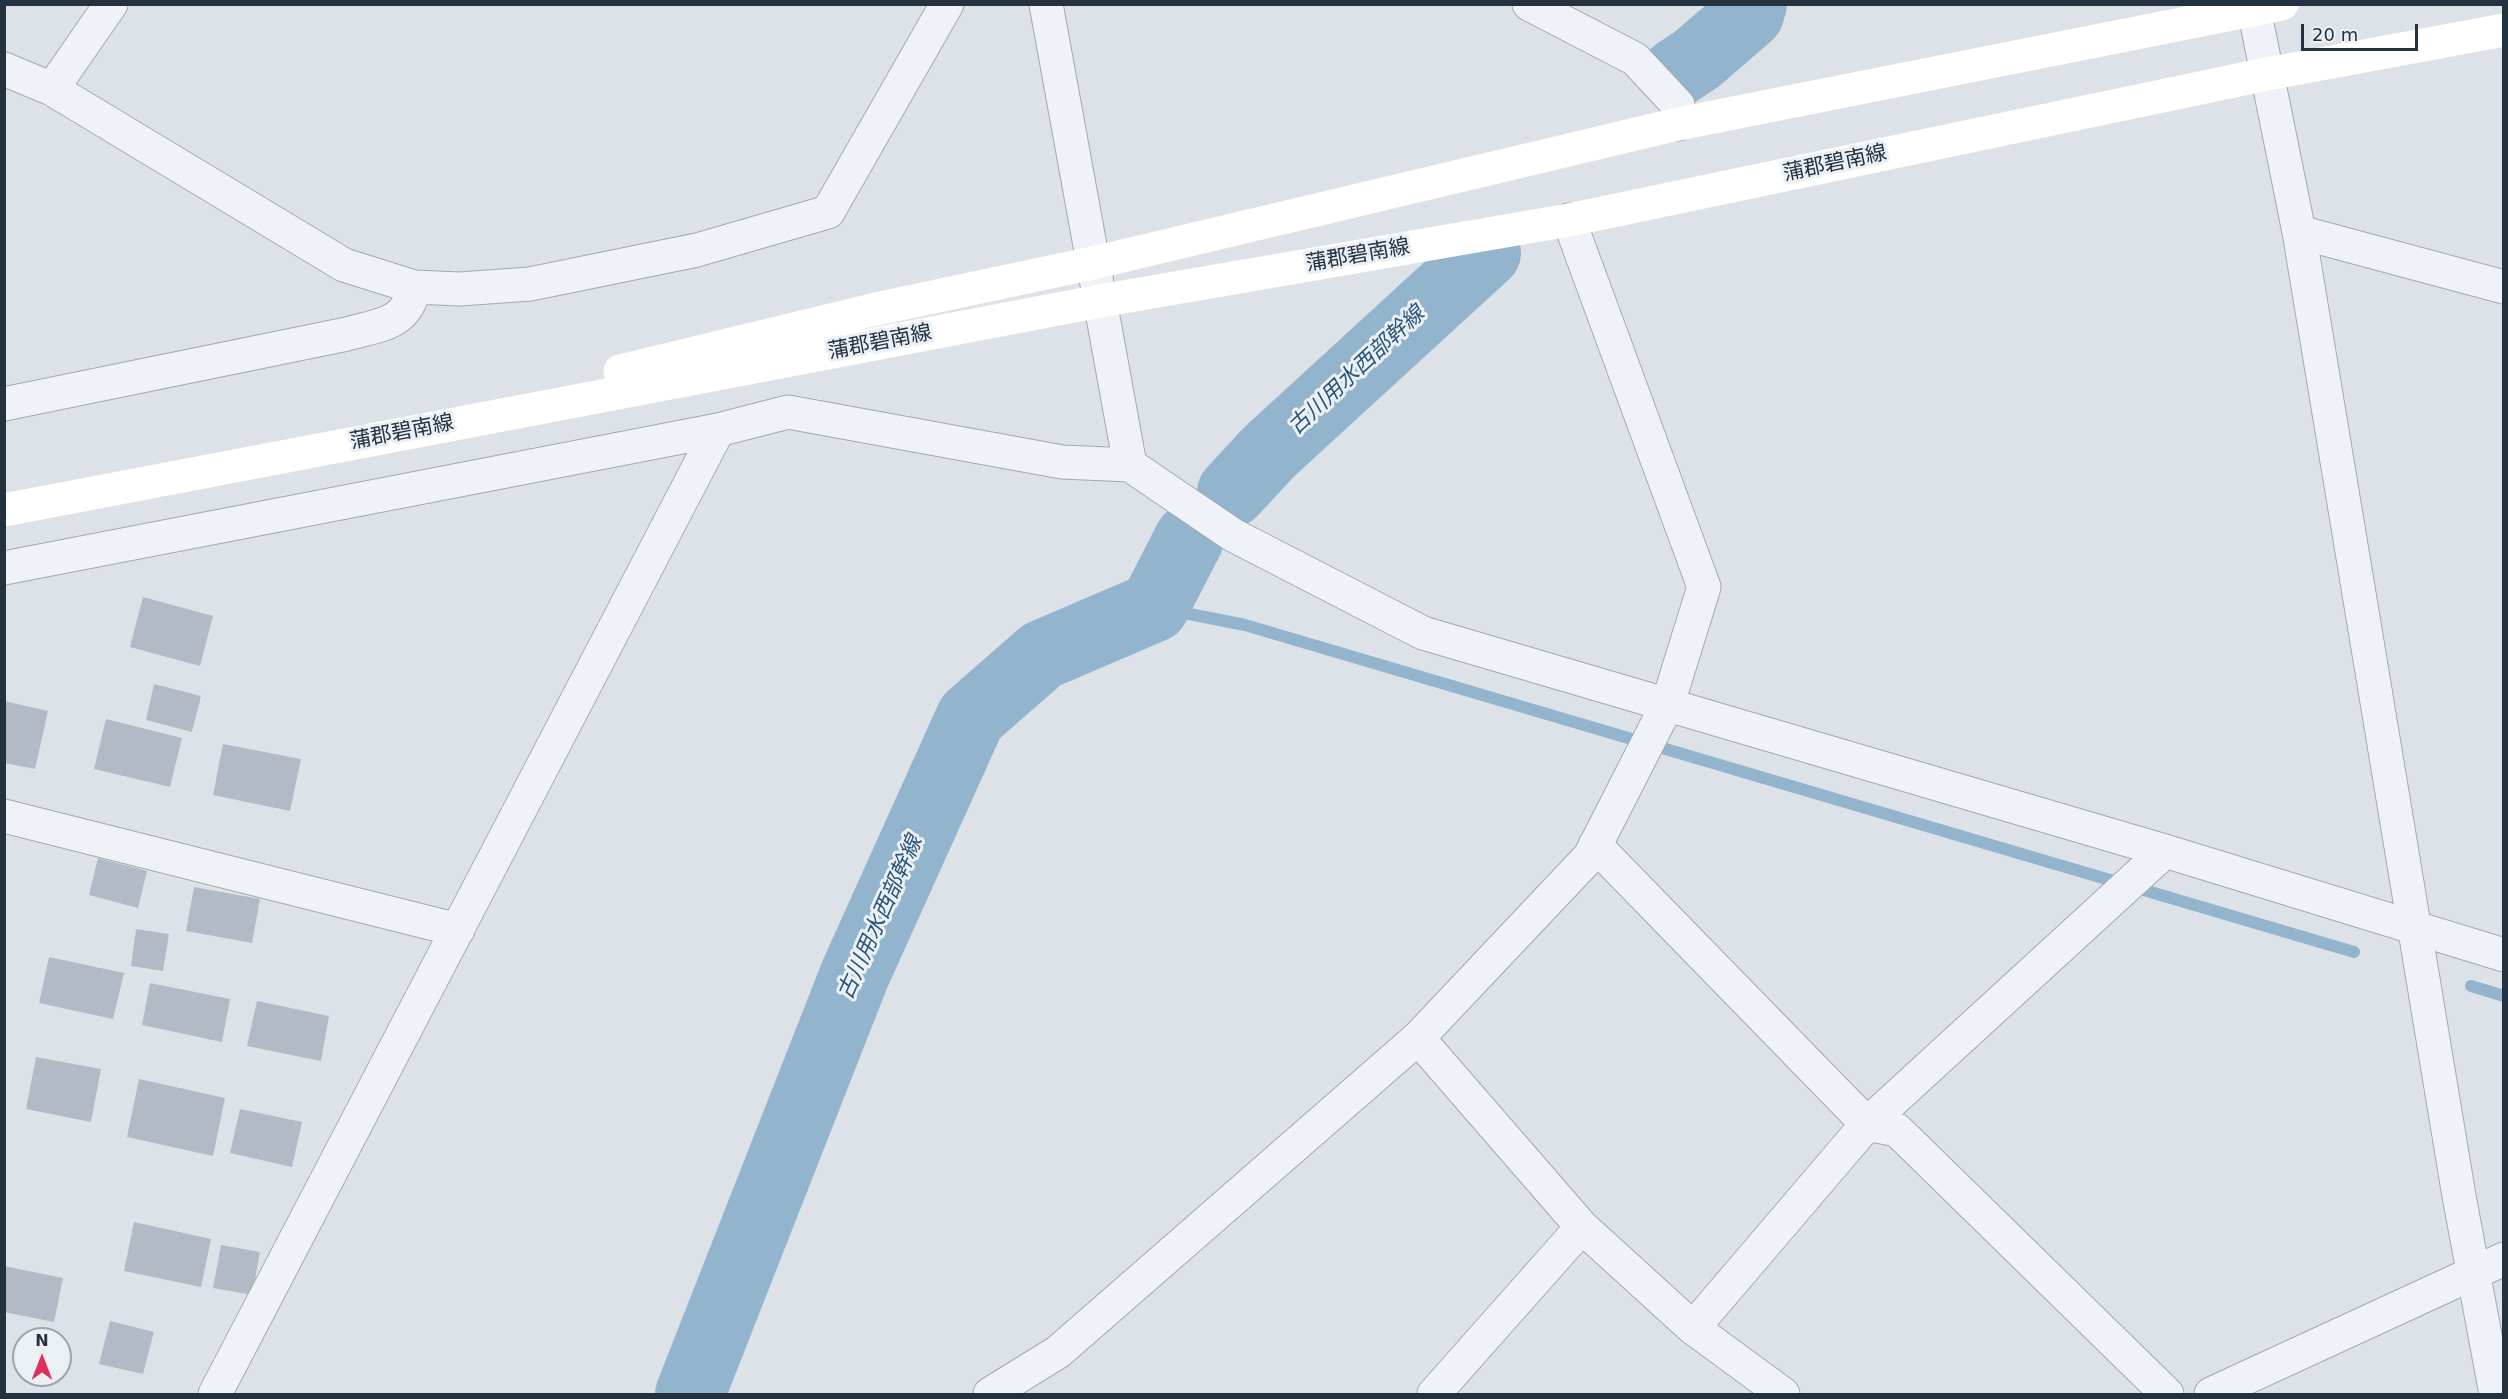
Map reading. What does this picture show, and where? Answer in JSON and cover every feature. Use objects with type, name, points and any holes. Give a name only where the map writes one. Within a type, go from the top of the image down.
[{"type":"main road","name":"蒲郡碧南線","points":[[210,470],[876,309],[1093,263],[1677,124],[2263,6]]},
{"type":"main road","name":"蒲郡碧南線","points":[[4,510],[1100,301],[1569,220],[2267,74],[2504,30]]},
{"type":"street","points":[[52,89],[111,4]]},
{"type":"street","points":[[4,69],[52,89],[344,265],[414,287],[460,289],[530,284],[697,250],[828,212],[947,4]]},
{"type":"street","points":[[1046,4],[1130,465]]},
{"type":"street","points":[[1528,4],[1635,59],[1677,105],[1677,124]]},
{"type":"street","points":[[2263,6],[2267,74],[2299,232],[2414,927],[2496,1395]]},
{"type":"street","points":[[990,1395],[1058,1352],[1418,1038],[1590,856],[1663,712],[1704,586],[1569,220]]},
{"type":"street","points":[[2299,232],[2504,287]]},
{"type":"street","points":[[4,405],[347,334],[396,320],[411,301],[414,287]]},
{"type":"street","points":[[4,568],[718,430],[788,412],[1062,462],[1130,465],[1233,535],[1424,633],[1663,712],[2157,858],[2414,927],[2504,955]]},
{"type":"street","points":[[215,1395],[718,430]]},
{"type":"street","points":[[4,816],[458,930]]},
{"type":"street","points":[[1595,845],[1867,1124],[1897,1130],[2167,1395]]},
{"type":"street","points":[[1692,1328],[1867,1124],[2157,858]]},
{"type":"street","points":[[1418,1038],[1582,1227],[1692,1328],[1783,1395]]},
{"type":"street","points":[[1434,1395],[1582,1227]]},
{"type":"street","points":[[2211,1395],[2504,1259]]},
{"type":"building","points":[[143,597],[213,616],[200,666],[130,647]]},
{"type":"building","points":[[154,684],[201,696],[192,732],[146,720]]},
{"type":"building","points":[[4,701],[48,711],[35,769],[4,763]]},
{"type":"building","points":[[106,719],[182,738],[170,787],[94,769]]},
{"type":"building","points":[[223,744],[301,759],[290,811],[213,795]]},
{"type":"building","points":[[98,858],[147,871],[138,908],[89,895]]},
{"type":"building","points":[[194,887],[260,899],[252,943],[186,931]]},
{"type":"building","points":[[136,929],[169,934],[163,971],[131,966]]},
{"type":"building","points":[[49,957],[124,973],[113,1019],[39,1003]]},
{"type":"building","points":[[150,983],[230,999],[222,1042],[142,1025]]},
{"type":"building","points":[[257,1001],[329,1016],[321,1061],[247,1046]]},
{"type":"building","points":[[36,1057],[101,1069],[91,1122],[26,1109]]},
{"type":"building","points":[[139,1079],[225,1098],[213,1156],[127,1137]]},
{"type":"building","points":[[240,1109],[302,1122],[292,1167],[230,1153]]},
{"type":"building","points":[[134,1222],[211,1239],[201,1287],[124,1271]]},
{"type":"building","points":[[221,1245],[260,1252],[252,1295],[213,1288]]},
{"type":"building","points":[[4,1266],[63,1278],[54,1322],[4,1312]]},
{"type":"building","points":[[110,1321],[154,1332],[143,1374],[99,1364]]},
{"type":"waterway","name":"古川用水西部幹線","points":[[1676,73],[1697,59],[1749,14],[1752,4]]},
{"type":"waterway","name":"古川用水西部幹線","points":[[1232,492],[1269,452],[1486,253]]},
{"type":"waterway","name":"古川用水西部幹線","points":[[690,1394],[855,974],[971,717],[1042,655],[1154,607],[1189,539]]},
{"type":"waterway","points":[[1154,607],[1245,625],[2354,952]]},
{"type":"waterway","points":[[2471,986],[2504,996]]}]
